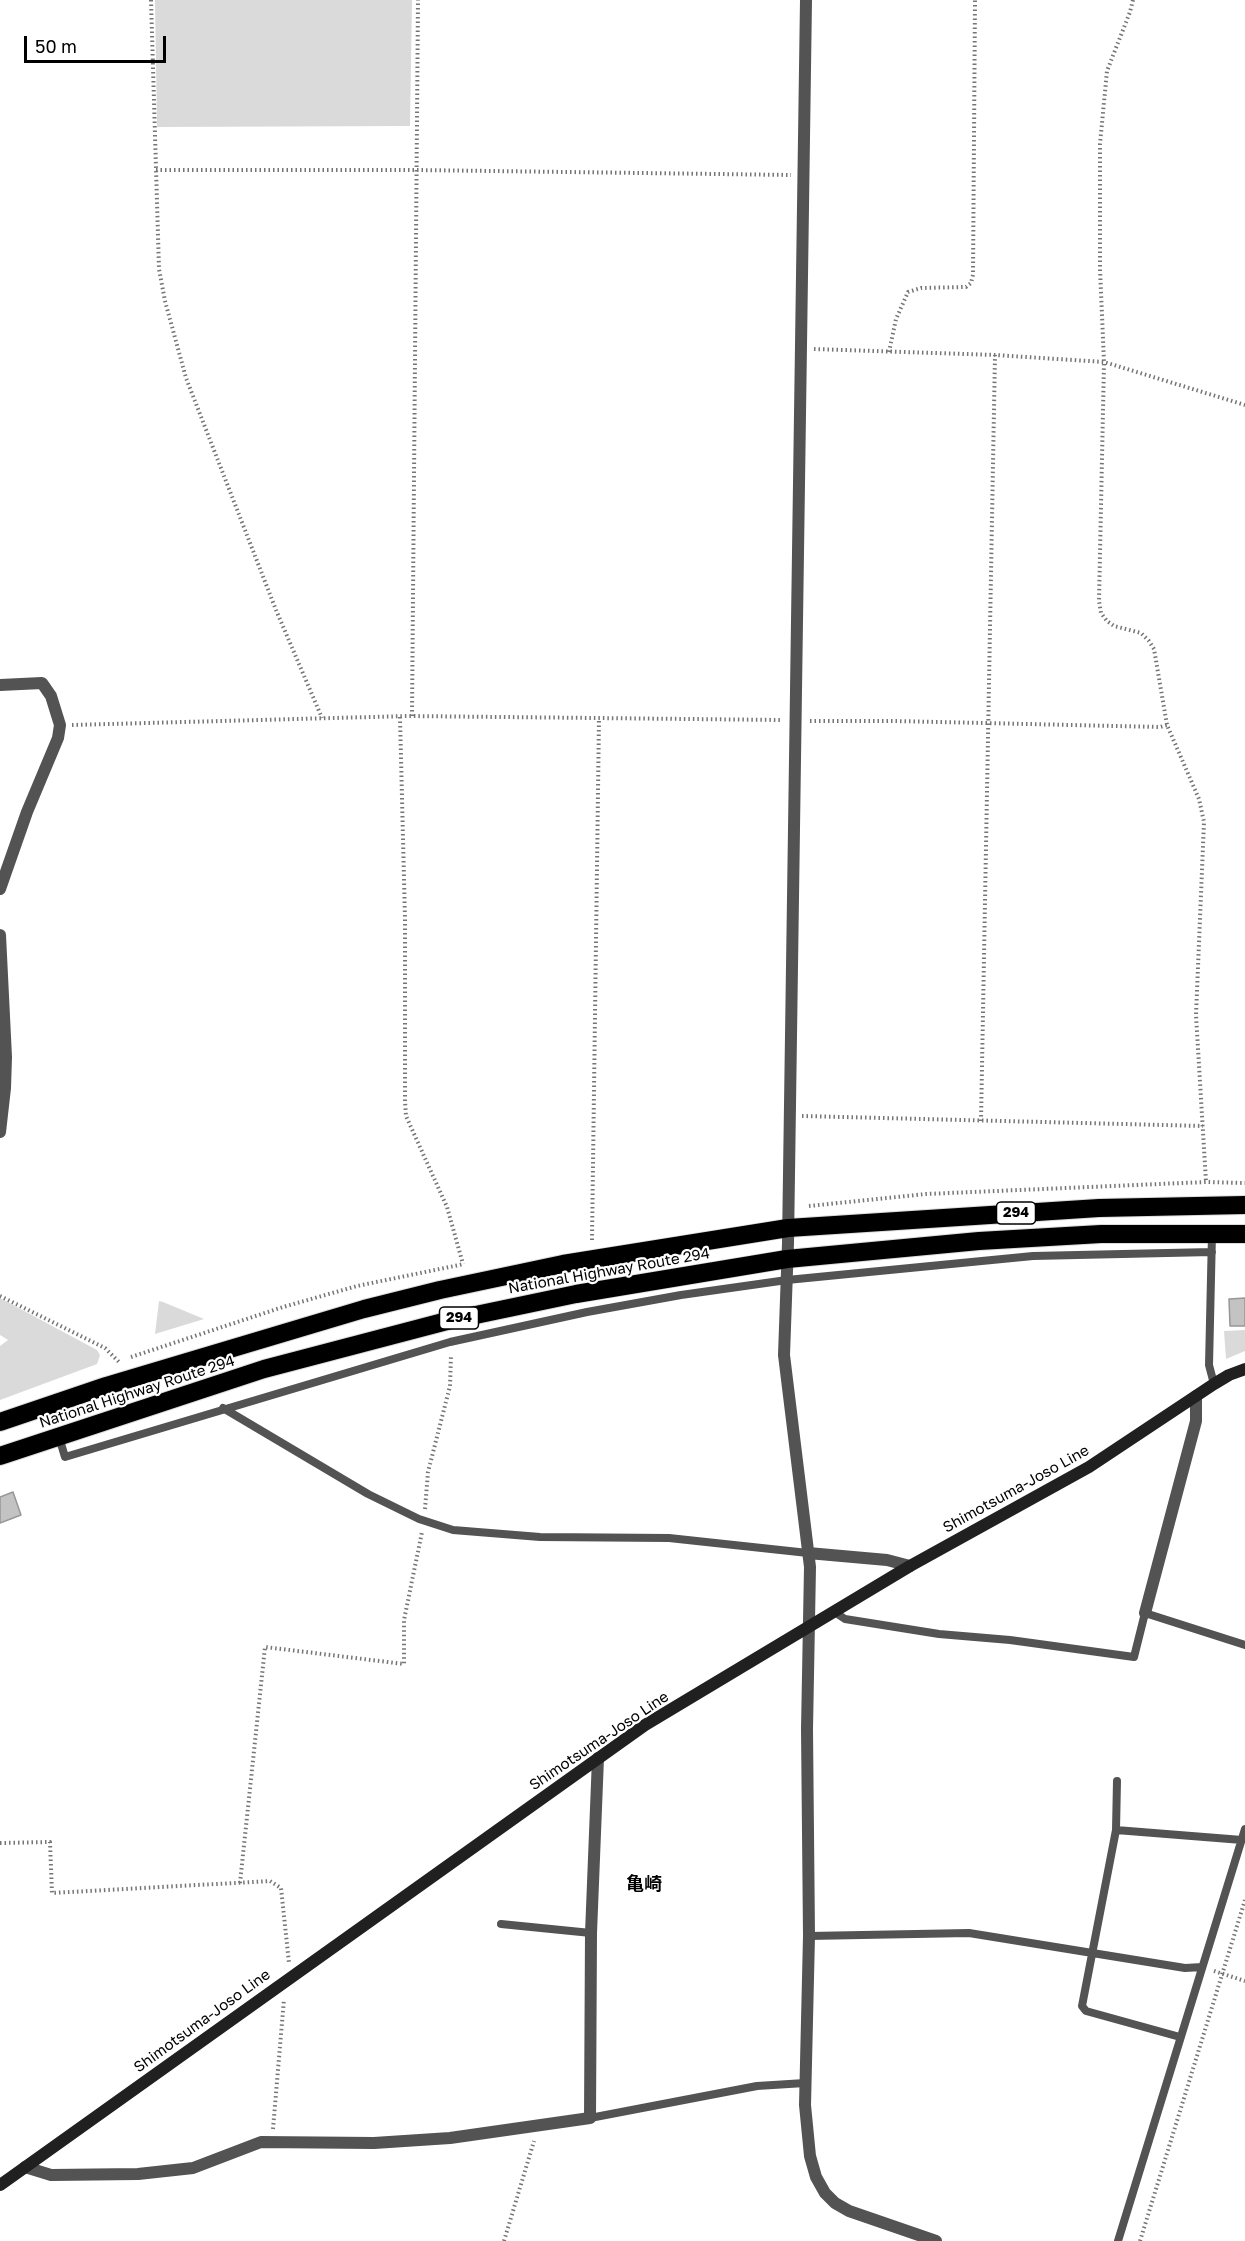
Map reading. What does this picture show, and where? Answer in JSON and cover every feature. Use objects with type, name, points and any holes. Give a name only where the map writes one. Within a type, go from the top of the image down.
[{"type":"highway","name":"National Highway Route 294","points":[[0,1422],[257,1340],[364,1309],[563,1264],[788,1228],[1099,1208],[1245,1205]]},
{"type":"highway","name":"National Highway Route 294","points":[[0,1456],[264,1369],[447,1321],[576,1294],[787,1259],[979,1241],[1101,1234],[1212,1243],[1245,1234]]},
{"type":"main road","name":"Shimotsuma-Joso Line","points":[[0,2185],[645,1725],[910,1566],[1089,1467],[1214,1384],[1245,1369]]},
{"type":"street","points":[[806,0],[790,1116],[784,1355],[810,1567],[807,1729],[809,1936],[805,2115],[810,2156],[816,2177],[825,2193],[835,2203],[849,2211],[936,2241]]},
{"type":"street","points":[[0,685],[42,683],[51,696],[60,725],[58,738],[27,812],[0,888]]},
{"type":"street","points":[[0,935],[6,1057],[0,1132]]},
{"type":"street","points":[[1145,1613],[1196,1421],[1196,1396]]},
{"type":"street","points":[[808,1553],[887,1560],[910,1566]]},
{"type":"street","points":[[25,2167],[51,2175],[138,2174],[182,2170],[208,2164],[261,2142],[385,2143],[450,2138],[590,2118],[591,1934],[598,1758]]},
{"type":"lane","points":[[58,1436],[64,1457],[450,1342],[587,1312],[681,1295],[787,1280],[1033,1256],[1212,1243],[1209,1365],[1214,1384]]},
{"type":"lane","points":[[223,1408],[239,1420],[368,1494],[424,1520],[453,1530],[529,1537],[669,1538],[808,1553]]},
{"type":"lane","points":[[833,1611],[845,1619],[939,1634],[1010,1640],[1134,1657],[1145,1613],[1245,1645]]},
{"type":"lane","points":[[1117,1781],[1116,1830],[1082,2006],[1086,2011],[1180,2037]]},
{"type":"lane","points":[[1118,2241],[1245,1829]]},
{"type":"lane","points":[[1116,1830],[1242,1840]]},
{"type":"lane","points":[[501,1924],[591,1934]]},
{"type":"lane","points":[[809,1936],[969,1933],[1185,1968],[1202,1967]]},
{"type":"lane","points":[[590,2118],[757,2086],[805,2083]]},
{"type":"path","points":[[151,0],[159,269],[165,301],[186,378],[276,610],[322,718]]},
{"type":"path","points":[[412,716],[418,0]]},
{"type":"path","points":[[889,352],[896,319],[908,292],[921,288],[966,287],[971,283],[973,275],[975,0]]},
{"type":"path","points":[[1133,0],[1109,64],[1104,93],[1099,184],[1104,362],[1101,613],[1114,626],[1141,633],[1154,649],[1167,725],[1199,799],[1204,822],[1196,1015],[1206,1182],[1245,1183]]},
{"type":"path","points":[[156,170],[416,170],[804,175]]},
{"type":"path","points":[[801,349],[995,355],[1104,362],[1245,405]]},
{"type":"path","points":[[981,1121],[995,355]]},
{"type":"path","points":[[60,725],[412,716],[795,721],[894,720],[1160,727],[1167,725]]},
{"type":"path","points":[[108,1366],[282,1307],[357,1286],[463,1264],[447,1207],[406,1116],[405,919],[400,717]]},
{"type":"path","points":[[592,1240],[599,718]]},
{"type":"path","points":[[790,1116],[1203,1126]]},
{"type":"path","points":[[0,1296],[105,1348],[119,1362]]},
{"type":"path","points":[[240,1883],[265,1647],[404,1664],[404,1620],[424,1520],[428,1472],[450,1386],[452,1365],[450,1342]]},
{"type":"path","points":[[0,1843],[50,1842],[52,1893],[270,1881],[281,1888],[288,1978],[272,2142]]},
{"type":"path","points":[[1140,2241],[1245,1900]]},
{"type":"path","points":[[1202,1967],[1245,1981]]},
{"type":"path","points":[[504,2241],[533,2148],[536,2127]]},
{"type":"shaded area","points":[[155,0],[412,0],[410,126],[157,127]]},
{"type":"shaded area","points":[[0,1298],[97,1350],[100,1355],[97,1364],[0,1400],[0,1346],[8,1340],[0,1335]]},
{"type":"shaded area","points":[[159,1301],[163,1302],[204,1319],[155,1334]]},
{"type":"shaded area","points":[[1245,1330],[1245,1351],[1226,1359],[1224,1331]]},
{"type":"building","points":[[1245,1298],[1245,1326],[1230,1326],[1229,1299]]},
{"type":"building","points":[[13,1492],[21,1515],[0,1523],[0,1497]]},
{"type":"district","name":"亀崎","points":[[644,1884]]}]
